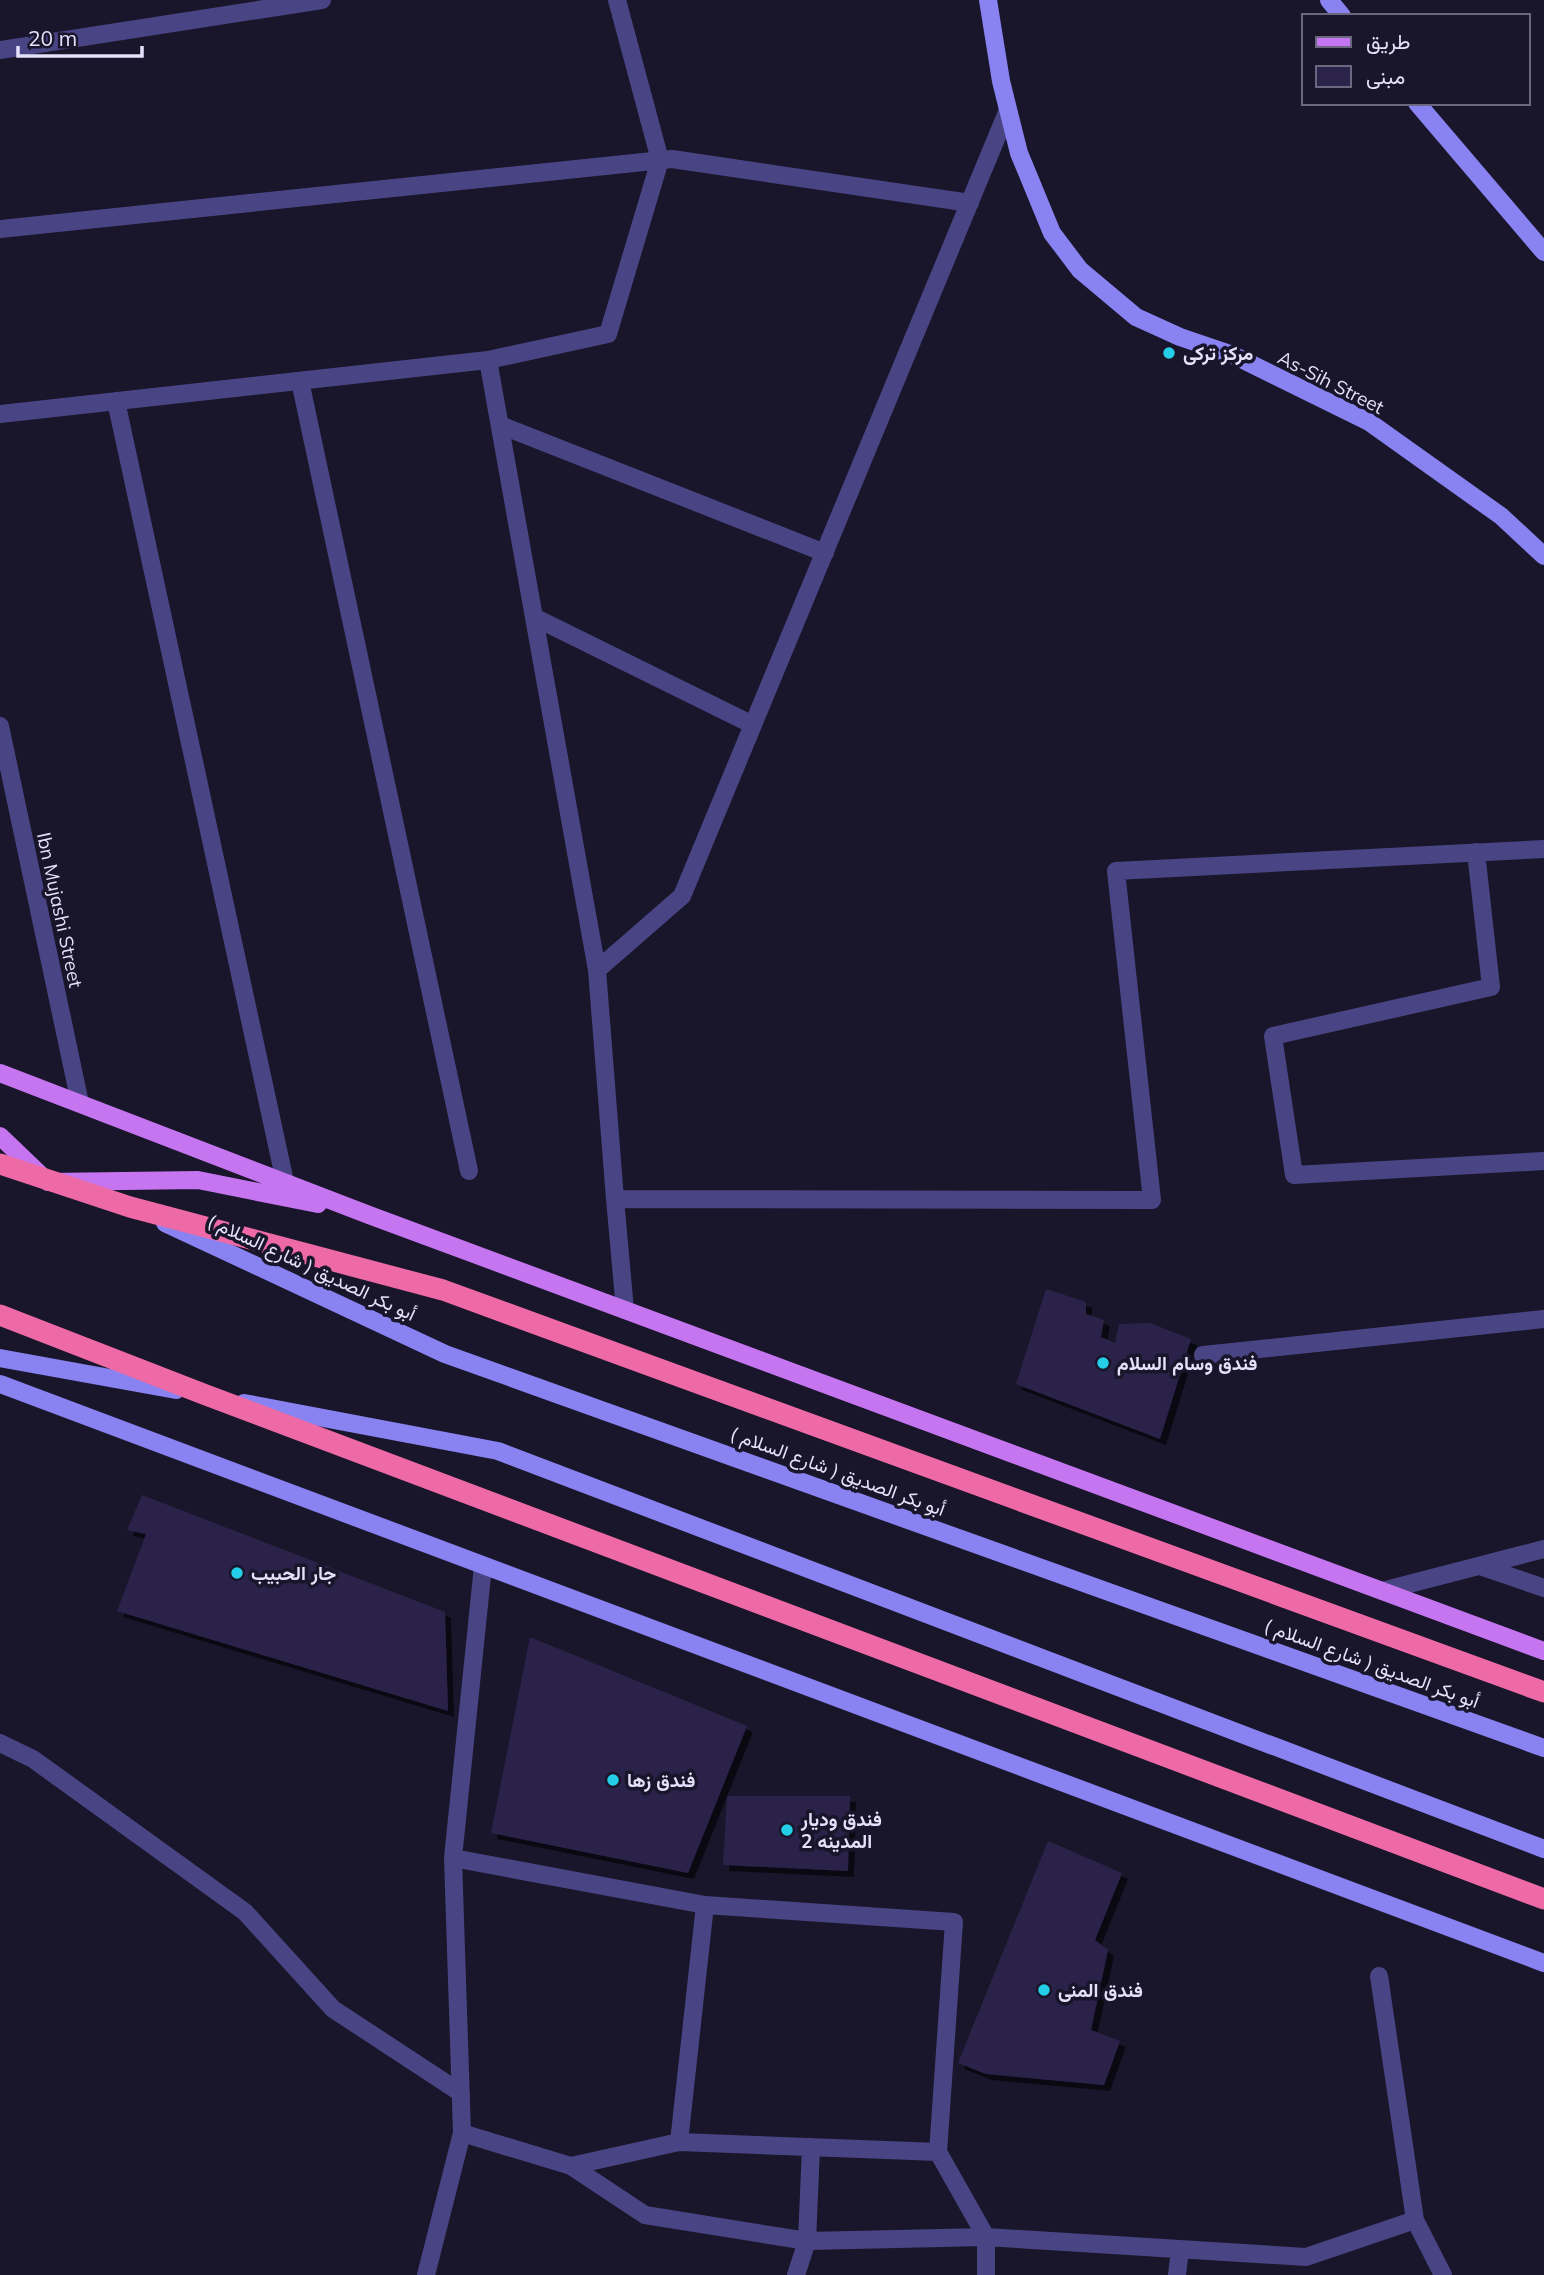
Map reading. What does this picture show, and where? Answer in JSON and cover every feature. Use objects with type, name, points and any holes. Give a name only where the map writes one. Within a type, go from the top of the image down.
[{"type":"highway","name":"( شارع السلام ) أبو بكر الصديق","points":[[0,1164],[130,1207],[443,1290],[1544,1692]]},
{"type":"highway","points":[[0,1315],[1544,1899]]},
{"type":"main road","name":"As-Sih Street","points":[[988,0],[1001,82],[1019,153],[1052,233],[1080,270],[1136,317],[1180,337],[1234,355],[1369,422],[1501,516],[1544,556]]},
{"type":"main road","points":[[1329,0],[1340,14]]},
{"type":"main road","points":[[1419,105],[1544,252]]},
{"type":"main road","points":[[0,1073],[369,1215],[1544,1651]]},
{"type":"main road","points":[[0,1136],[48,1181],[198,1180],[369,1215]]},
{"type":"main road","name":"( شارع السلام ) أبو بكر الصديق","points":[[130,1207],[445,1354],[1544,1748]]},
{"type":"main road","points":[[0,1358],[498,1451],[1544,1849]]},
{"type":"main road","points":[[0,1384],[1544,1963]]},
{"type":"street","points":[[0,50],[322,0]]},
{"type":"street","points":[[0,414],[488,360],[608,334],[660,160],[617,0]]},
{"type":"street","points":[[597,970],[682,896],[1008,110]]},
{"type":"street","points":[[0,229],[672,159],[970,203]]},
{"type":"street","points":[[488,360],[597,970],[625,1310]]},
{"type":"street","points":[[300,381],[469,1171]]},
{"type":"street","points":[[116,401],[285,1182]]},
{"type":"street","points":[[500,425],[825,553]]},
{"type":"street","points":[[534,617],[753,725]]},
{"type":"street","name":"Ibn Mujashi Street","points":[[0,726],[80,1103]]},
{"type":"street","points":[[615,1199],[1152,1200],[1116,871],[1544,849]]},
{"type":"street","points":[[1476,852],[1491,988],[1273,1036],[1294,1175],[1544,1161]]},
{"type":"street","points":[[1203,1355],[1544,1319]]},
{"type":"street","points":[[1381,1591],[1544,1549]]},
{"type":"street","points":[[426,2275],[462,2133],[453,1858],[483,1566]]},
{"type":"street","points":[[1480,1566],[1544,1588]]},
{"type":"street","points":[[0,1743],[33,1759],[245,1912],[333,2009],[461,2093]]},
{"type":"street","points":[[453,1858],[705,1905],[954,1922],[938,2152],[986,2237],[986,2275]]},
{"type":"street","points":[[679,2142],[705,1905]]},
{"type":"street","points":[[1379,1976],[1415,2220],[1443,2275]]},
{"type":"street","points":[[462,2133],[571,2166],[645,2215],[807,2241],[986,2237],[1306,2257],[1415,2220]]},
{"type":"street","points":[[571,2166],[679,2142],[938,2152]]},
{"type":"street","points":[[796,2275],[807,2241],[811,2147]]},
{"type":"street","points":[[1177,2275],[1180,2249]]},
{"type":"street","points":[[1306,2257],[1309,2275]]},
{"type":"building","name":"فندق وسام السلام","points":[[1046,1289],[1086,1302],[1086,1314],[1104,1320],[1101,1337],[1115,1343],[1119,1324],[1150,1323],[1191,1339],[1160,1439],[1016,1384]]},
{"type":"building","name":"جار الحبيب","points":[[142,1495],[445,1612],[448,1711],[117,1611],[146,1534],[127,1530]]},
{"type":"building","name":"فندق زها","points":[[530,1637],[747,1726],[688,1873],[491,1833]]},
{"type":"building","name":"فندق وديار المدينه 2","points":[[727,1796],[850,1796],[848,1871],[723,1865]]},
{"type":"building","name":"فندق المنى","points":[[1048,1841],[1122,1873],[1095,1940],[1108,1950],[1091,2030],[1120,2041],[1104,2085],[986,2074],[958,2063]]},
{"type":"place","name":"مركز تركى","points":[[1169,353]]},
{"type":"place","name":"فندق وسام السلام","points":[[1103,1363]]},
{"type":"place","name":"جار الحبيب","points":[[237,1573]]},
{"type":"place","name":"فندق زها","points":[[613,1780]]},
{"type":"place","name":"فندق وديار المدينه 2","points":[[787,1830]]},
{"type":"place","name":"فندق المنى","points":[[1044,1990]]}]
